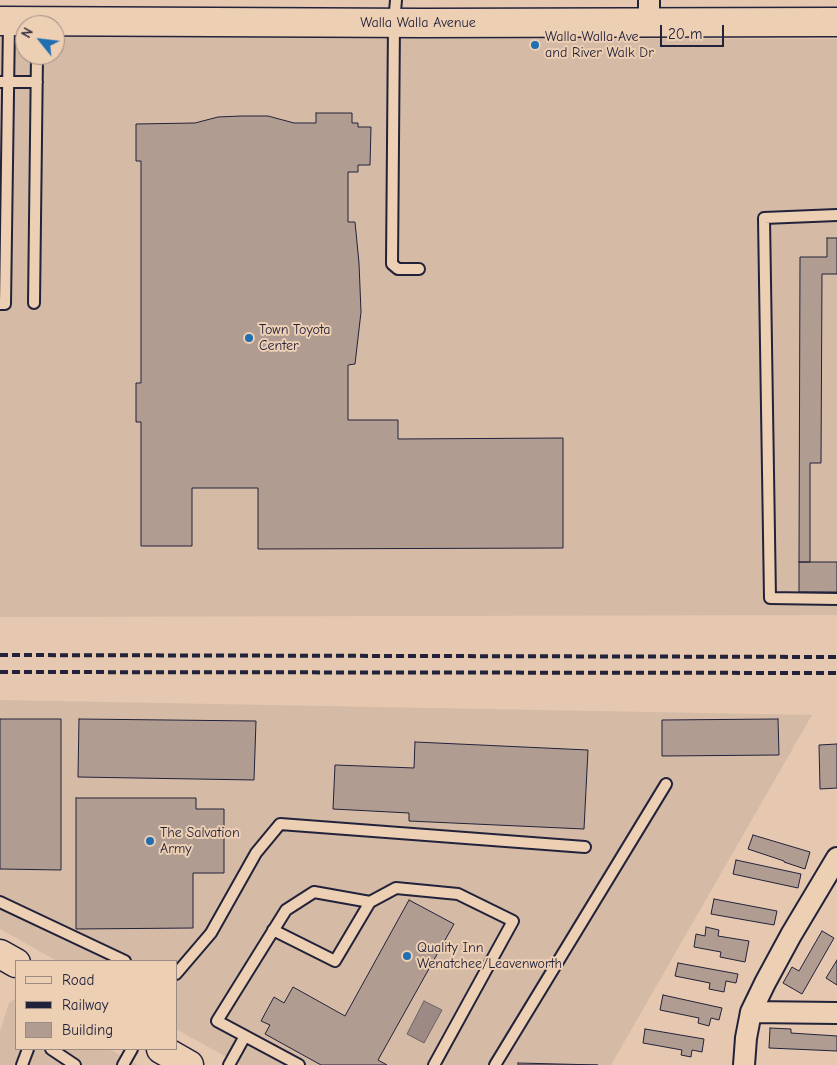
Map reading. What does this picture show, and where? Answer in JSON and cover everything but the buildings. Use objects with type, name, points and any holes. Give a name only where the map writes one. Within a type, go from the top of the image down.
[{"type":"street","name":"Walla Walla Avenue","points":[[65,22],[395,12],[649,11],[837,22]]},
{"type":"street","points":[[744,1065],[746,1038],[752,1012],[765,983],[837,858]]},
{"type":"street","points":[[0,954],[15,963]]},
{"type":"street","points":[[752,1012],[837,1013]]},
{"type":"street","points":[[162,1050],[189,1065]]},
{"type":"lane","points":[[395,12],[392,264],[398,269],[419,269]]},
{"type":"lane","points":[[0,304],[5,304],[4,21]]},
{"type":"lane","points":[[34,303],[37,65]]},
{"type":"lane","points":[[4,82],[37,82]]},
{"type":"lane","points":[[837,215],[764,218],[770,598],[837,598]]},
{"type":"lane","points":[[494,1065],[666,784]]},
{"type":"lane","points":[[178,972],[210,933],[256,853],[280,824],[585,847]]},
{"type":"lane","points":[[273,930],[335,961],[370,902],[396,888],[458,894],[513,921],[434,1065]]},
{"type":"lane","points":[[298,1065],[217,1020],[286,910],[314,892],[370,902]]},
{"type":"lane","points":[[0,902],[123,960]]},
{"type":"lane","points":[[229,1065],[245,1036]]},
{"type":"lane","points":[[22,1065],[28,1050]]},
{"type":"lane","points":[[52,1050],[75,1065]]},
{"type":"lane","points":[[123,1065],[131,1050]]},
{"type":"shaded area","points":[[0,37],[15,37],[15,65],[65,65],[65,37],[837,39],[837,615],[0,617]]},
{"type":"shaded area","points":[[0,700],[812,715],[611,1065],[241,1065],[178,1030],[178,960],[55,960],[0,929]]},
{"type":"shaded area","points":[[15,999],[15,1050],[111,1050],[138,1065],[0,1065],[0,1031],[9,1003]]},
{"type":"shaded area","points":[[424,1001],[442,1010],[424,1043],[407,1034]]},
{"type":"railway","points":[[0,655],[837,657]]},
{"type":"railway","points":[[0,672],[837,673]]},
{"type":"place","name":"Walla Walla Ave and River Walk Dr","points":[[535,45]]},
{"type":"place","name":"Town Toyota Center","points":[[249,338]]},
{"type":"place","name":"The Salvation Army","points":[[150,841]]},
{"type":"place","name":"Quality Inn Wenatchee/Leavenworth","points":[[407,956]]}]
